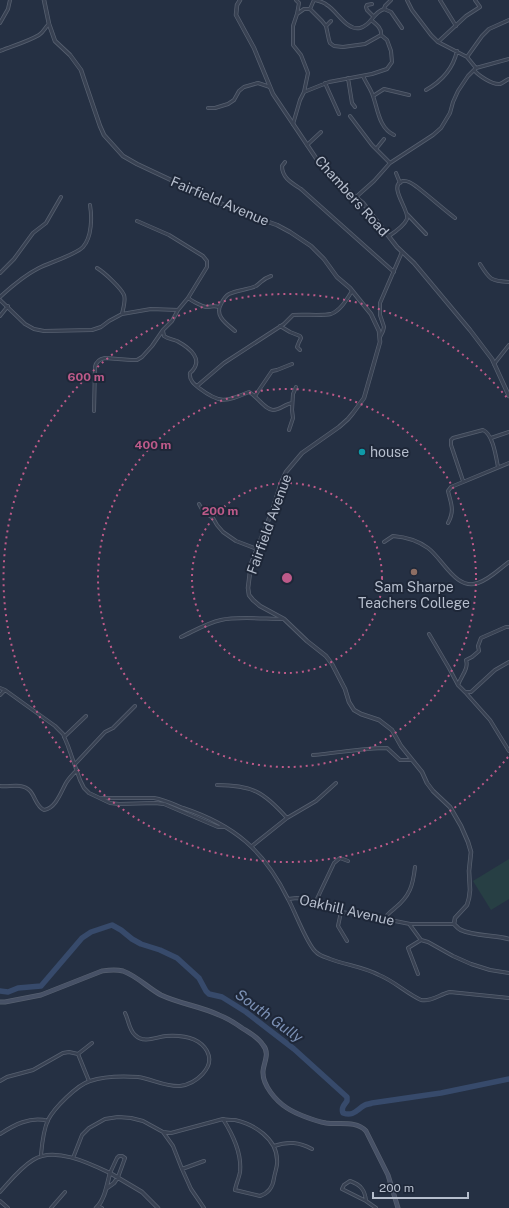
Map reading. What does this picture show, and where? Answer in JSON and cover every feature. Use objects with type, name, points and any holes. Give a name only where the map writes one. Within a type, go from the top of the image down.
[{"type":"main road","points":[[0,1002],[41,995],[102,971],[112,969],[128,974],[152,990],[175,1001],[219,1015],[257,1037],[264,1046],[267,1056],[263,1071],[265,1083],[275,1098],[283,1105],[302,1115],[324,1123],[355,1124],[366,1131],[388,1175],[398,1208]]},
{"type":"street","points":[[0,23],[8,9],[10,0]]},
{"type":"street","name":"Fairfield Avenue","points":[[44,0],[49,24],[55,41],[70,55],[80,70],[104,135],[124,156],[137,164],[237,211],[268,221],[290,232],[315,250],[324,259],[337,277],[352,291],[371,314],[380,337],[380,342],[364,398],[348,420],[302,453],[286,472],[251,564],[248,588],[249,595],[253,600],[260,606],[284,619],[306,641],[326,656],[332,664],[345,689],[349,702],[354,710],[373,718],[392,730],[401,746],[422,772],[433,791],[450,807],[461,826],[471,852],[469,898],[467,905],[455,918],[454,924]]},
{"type":"street","name":"Chambers Road","points":[[240,0],[237,5],[236,15],[254,48],[277,101],[324,170],[330,177],[363,203],[402,252],[414,263],[470,330],[494,364],[509,396]]},
{"type":"street","points":[[294,124],[308,73],[301,55],[293,45],[293,26],[299,3],[296,0]]},
{"type":"street","points":[[310,9],[315,0],[326,4],[347,24],[354,28],[364,26],[380,10],[384,9],[391,0]]},
{"type":"street","points":[[407,0],[412,10],[431,35],[438,42],[467,57],[474,69],[481,76],[500,84],[509,79]]},
{"type":"street","points":[[440,0],[456,26]]},
{"type":"street","points":[[438,42],[466,16],[480,7],[475,0]]},
{"type":"street","points":[[372,4],[366,7],[381,31],[380,35]]},
{"type":"street","points":[[296,14],[310,9]]},
{"type":"street","points":[[310,9],[326,26],[330,43],[334,46],[343,47],[365,44],[380,35]]},
{"type":"street","points":[[384,9],[393,14],[402,28]]},
{"type":"street","points":[[467,57],[489,29],[509,20]]},
{"type":"street","points":[[326,26],[331,21]]},
{"type":"street","points":[[0,51],[37,36],[45,30],[49,24]]},
{"type":"street","points":[[304,92],[326,83],[363,76],[387,69],[392,62],[392,57],[389,43],[380,35]]},
{"type":"street","points":[[426,90],[436,84],[447,73],[455,60],[457,51]]},
{"type":"street","points":[[356,197],[390,163],[441,128],[450,113],[458,92],[474,69],[509,59]]},
{"type":"street","points":[[363,76],[373,96],[375,106],[383,125],[389,133],[394,135]]},
{"type":"street","points":[[348,78],[352,103],[355,107]]},
{"type":"street","points":[[326,83],[339,114]]},
{"type":"street","points":[[208,108],[215,108],[228,104],[234,100],[239,91],[244,87],[258,84],[270,87]]},
{"type":"street","points":[[373,96],[384,89],[409,95]]},
{"type":"street","points":[[350,116],[358,128],[390,163]]},
{"type":"street","points":[[307,145],[321,132]]},
{"type":"street","points":[[376,149],[384,139]]},
{"type":"street","points":[[285,162],[282,166],[282,170],[286,178],[301,189],[394,272]]},
{"type":"street","points":[[396,173],[400,183],[397,190],[407,214],[426,234]]},
{"type":"street","points":[[400,183],[402,181],[412,183],[455,218]]},
{"type":"street","points":[[0,274],[14,259],[33,232],[46,223],[61,197]]},
{"type":"street","points":[[90,205],[90,230],[88,239],[84,246],[33,272],[10,288],[0,298],[24,324],[34,329],[44,331],[92,330],[122,314],[151,309],[178,310]]},
{"type":"street","points":[[389,236],[407,220],[407,214]]},
{"type":"street","points":[[94,411],[95,367],[97,362],[105,358],[137,360],[142,357],[172,321],[178,310],[188,298],[208,264],[205,258],[169,235],[136,221]]},
{"type":"street","points":[[380,337],[384,327],[380,315],[380,302],[402,252]]},
{"type":"street","points":[[480,264],[486,274],[494,281],[509,282]]},
{"type":"street","points":[[97,268],[124,294],[125,299],[122,314]]},
{"type":"street","points":[[235,331],[222,320],[219,307],[223,300],[229,294],[254,286],[262,279],[271,276]]},
{"type":"street","points":[[197,386],[224,363],[284,324],[293,314],[331,314],[343,304],[352,291]]},
{"type":"street","points":[[188,298],[207,307],[212,305],[219,307]]},
{"type":"street","points":[[0,316],[8,306]]},
{"type":"street","points":[[280,326],[300,336],[301,338],[298,346],[300,350]]},
{"type":"street","points":[[163,330],[164,336],[182,344],[194,355],[197,363],[189,377],[192,382],[216,399],[234,399],[249,392],[272,410],[292,403]]},
{"type":"street","points":[[494,364],[509,345]]},
{"type":"street","points":[[256,396],[272,371],[292,364]]},
{"type":"street","points":[[290,430],[293,418],[293,394],[296,387]]},
{"type":"street","points":[[463,481],[451,445],[451,440],[453,438],[483,430],[487,432],[491,438],[498,467]]},
{"type":"street","points":[[491,438],[509,432]]},
{"type":"street","points":[[448,523],[453,508],[448,491],[451,487],[509,463]]},
{"type":"street","points":[[199,504],[203,511],[213,518],[223,532],[231,538],[257,549]]},
{"type":"street","points":[[206,507],[208,514]]},
{"type":"street","points":[[384,542],[393,536],[414,540],[429,549],[458,580],[467,584],[478,583],[485,580],[509,562]]},
{"type":"street","points":[[181,637],[222,619],[284,619]]},
{"type":"street","points":[[458,685],[466,670],[466,660],[479,651],[478,646],[481,638],[509,627]]},
{"type":"street","points":[[429,634],[458,685],[490,720],[509,751]]},
{"type":"street","points":[[465,692],[471,692],[495,670],[509,662]]},
{"type":"street","points":[[0,688],[55,726],[63,734],[84,788],[89,793],[110,803],[119,804],[154,802],[164,804],[218,827],[226,827]]},
{"type":"street","points":[[0,695],[5,690]]},
{"type":"street","points":[[75,764],[105,732],[113,728],[135,706]]},
{"type":"street","points":[[64,737],[86,716]]},
{"type":"street","points":[[313,755],[372,748],[387,748],[400,760],[413,760]]},
{"type":"street","points":[[0,786],[20,786],[29,790],[33,793],[39,806],[44,810],[47,810],[53,805],[67,781],[77,770]]},
{"type":"street","points":[[252,846],[287,818],[316,801],[336,783]]},
{"type":"street","points":[[217,785],[234,785],[252,789],[264,795],[274,803],[287,818]]},
{"type":"street","points":[[102,798],[162,799],[194,811],[235,833],[252,846],[269,866],[288,898],[313,949],[322,956],[381,975],[421,1000],[428,1000],[450,992],[509,998]]},
{"type":"street","points":[[316,900],[334,863],[340,858],[348,861]]},
{"type":"street","points":[[385,919],[387,913],[406,898],[411,889],[415,867]]},
{"type":"street","name":"Oakhill Avenue","points":[[288,898],[316,900],[341,912],[410,924],[454,924]]},
{"type":"street","points":[[341,912],[338,926],[347,941]]},
{"type":"street","points":[[410,924],[421,940],[471,964],[490,970],[509,973]]},
{"type":"street","points":[[454,924],[460,930],[468,933],[500,936],[509,939]]},
{"type":"street","points":[[418,974],[408,948],[421,940]]},
{"type":"street","points":[[41,1156],[42,1143],[48,1121],[52,1114],[68,1096],[89,1081],[125,1076],[180,1086],[199,1078],[206,1070],[210,1060],[207,1052],[202,1045],[194,1039],[183,1036],[165,1036],[150,1040],[138,1038],[131,1030],[126,1013]]},
{"type":"street","points":[[78,1054],[92,1043]]},
{"type":"street","points":[[0,1081],[7,1077],[33,1070],[63,1053],[69,1052],[78,1054]]},
{"type":"street","points":[[78,1054],[89,1081]]},
{"type":"street","points":[[74,1158],[82,1135],[89,1128],[105,1119],[118,1117],[131,1118],[143,1121],[163,1132],[171,1133],[223,1119],[236,1120],[254,1128],[266,1136],[274,1146],[278,1160],[273,1184],[264,1195],[260,1196],[236,1191],[235,1189],[240,1173],[239,1156],[235,1140],[223,1119]]},
{"type":"street","points":[[0,1134],[21,1122],[31,1120],[48,1121]]},
{"type":"street","points":[[163,1132],[173,1146],[182,1169],[204,1208]]},
{"type":"street","points":[[274,1146],[289,1142],[298,1143],[312,1148]]},
{"type":"street","points":[[0,1192],[24,1166],[41,1156],[56,1154],[74,1158],[118,1177],[142,1192],[158,1208]]},
{"type":"street","points":[[102,1208],[97,1207],[107,1188],[110,1173],[117,1158],[121,1156],[124,1157],[125,1162],[118,1177],[114,1183],[107,1188]]},
{"type":"street","points":[[182,1169],[204,1161]]},
{"type":"street","points":[[366,1201],[365,1193],[360,1185],[350,1181],[344,1185],[342,1189],[366,1201],[376,1208]]},
{"type":"street","points":[[50,1208],[65,1192]]},
{"type":"street","points":[[0,1201],[8,1208]]},
{"type":"green space","points":[[509,859],[509,899],[491,910],[473,881]]},
{"type":"waterway","name":"South Gully","points":[[0,991],[8,992],[18,988],[41,986],[82,938],[91,932],[112,925],[141,944],[160,950],[177,958],[199,978],[209,994],[222,997],[246,1012],[294,1049],[347,1097],[347,1101],[342,1111],[343,1113],[353,1113],[365,1105],[372,1103],[441,1093],[509,1079]]},
{"type":"place","name":"house","points":[[362,452]]},
{"type":"place","name":"Sam Sharpe Teachers College","points":[[414,572]]}]
